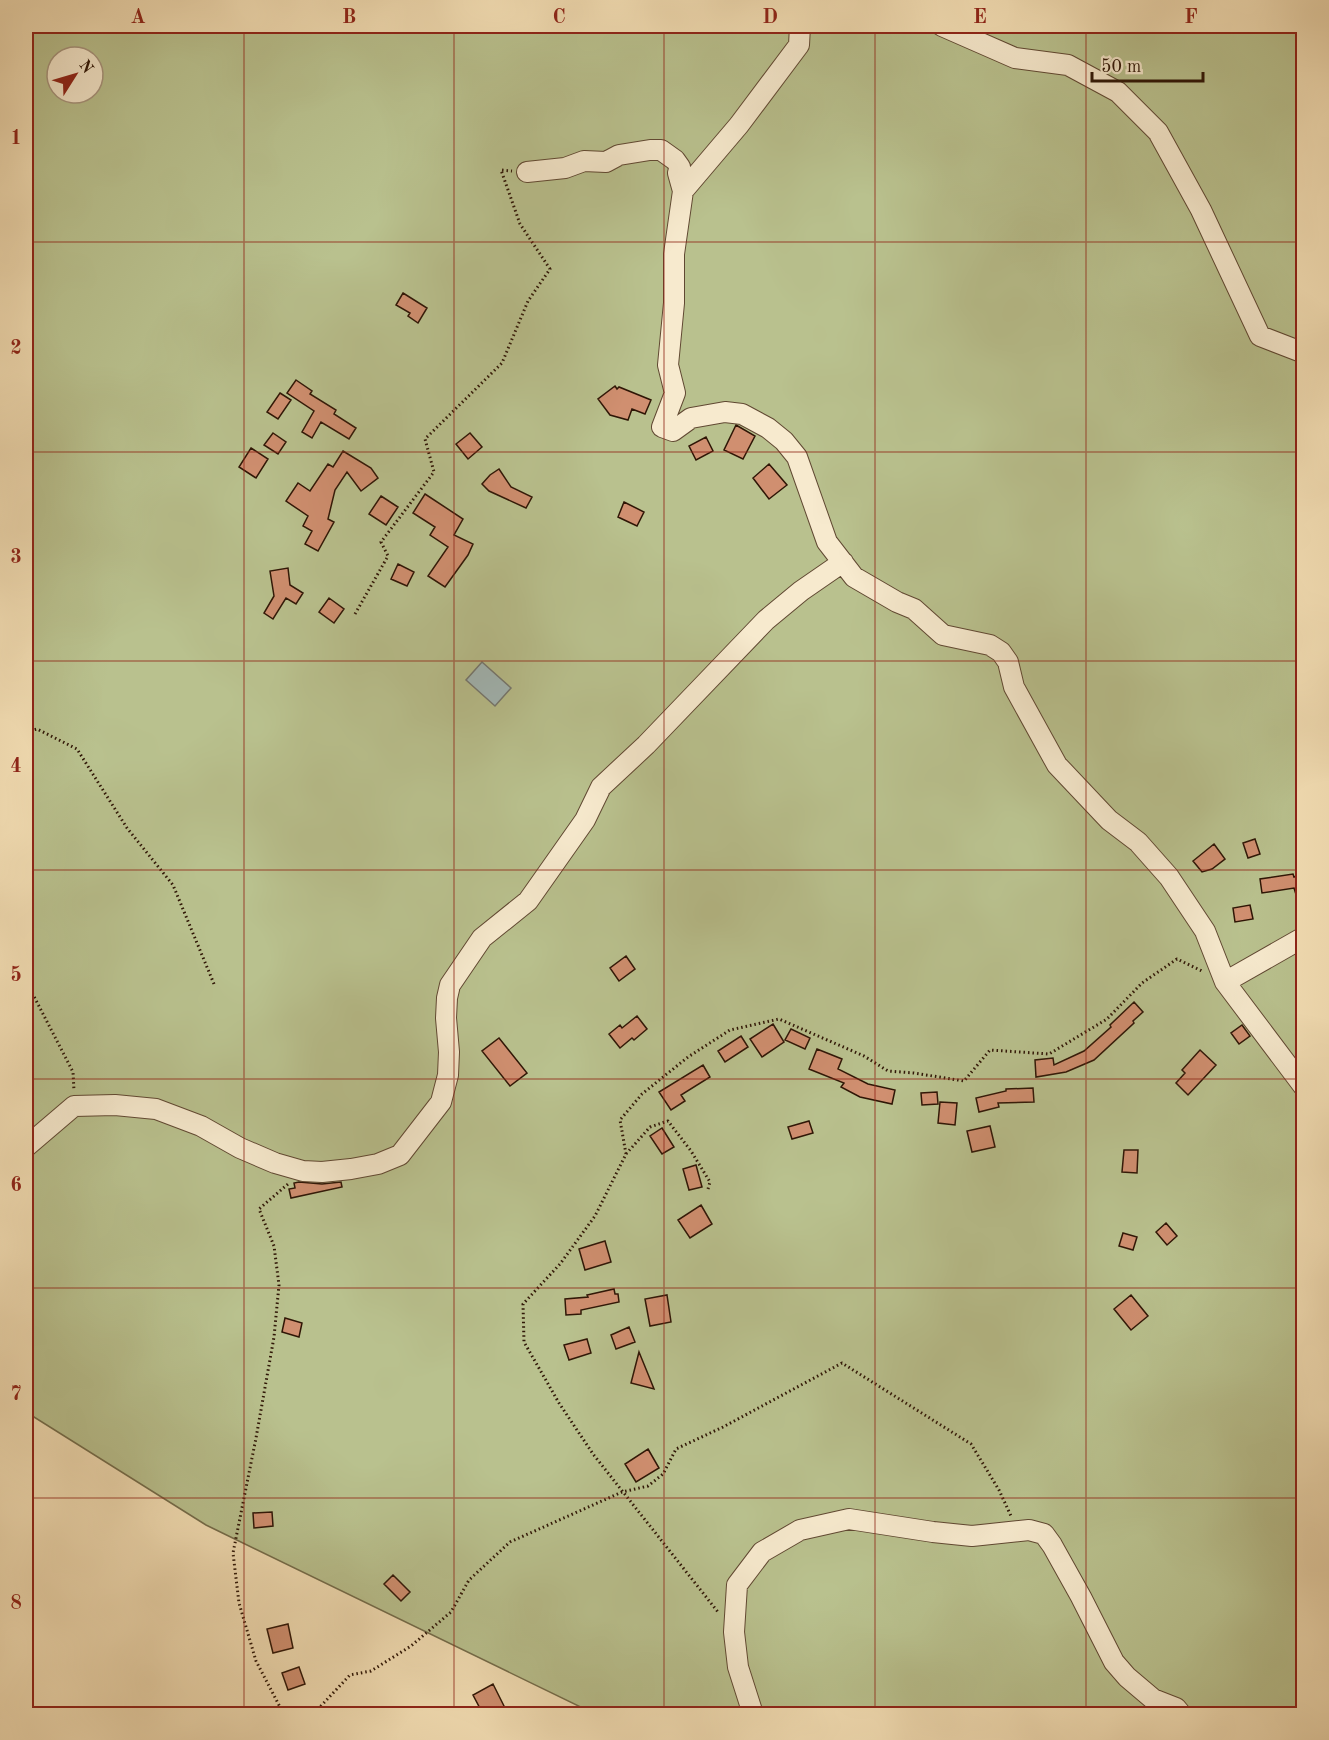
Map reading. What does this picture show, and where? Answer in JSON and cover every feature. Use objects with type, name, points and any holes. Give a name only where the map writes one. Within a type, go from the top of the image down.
[{"type":"street","points":[[683,191],[739,125],[799,45],[800,26]]},
{"type":"street","points":[[942,26],[1015,58],[1068,65],[1118,92],[1158,132],[1201,210],[1260,336],[1304,353]]},
{"type":"street","points":[[528,172],[565,168],[584,161],[606,162],[619,155],[650,150],[661,150],[675,160],[680,167],[678,173],[683,191],[674,254],[674,303],[668,365],[675,393],[662,427],[673,431],[691,418],[725,412],[742,414],[768,428],[784,441],[797,457],[827,542],[854,577],[897,602],[914,609],[943,634],[990,645],[1001,652],[1008,662],[1014,687],[1057,765],[1109,820],[1138,842],[1169,877],[1205,931],[1225,982],[1304,1087]]},
{"type":"street","points":[[26,1147],[74,1106],[115,1106],[156,1109],[201,1126],[257,1156],[303,1171],[351,1170],[378,1164],[400,1155],[441,1102],[448,1076],[446,1008],[450,985],[482,938],[528,901],[585,820],[601,787],[646,745],[766,620],[821,576],[843,562]]},
{"type":"street","points":[[1225,982],[1304,938]]},
{"type":"street","points":[[753,1714],[738,1667],[734,1632],[737,1585],[762,1552],[800,1530],[849,1519],[972,1536],[1029,1530],[1044,1534],[1081,1597],[1114,1662],[1153,1700],[1176,1708],[1181,1714]]},
{"type":"path","points":[[355,614],[388,556],[381,542],[434,472],[425,440],[502,363],[528,301],[550,269],[520,224],[501,170],[528,172]]},
{"type":"path","points":[[26,732],[36,729],[77,749],[128,828],[173,885],[214,984]]},
{"type":"path","points":[[626,1154],[620,1120],[642,1094],[688,1057],[730,1030],[778,1019],[864,1056],[888,1071],[964,1081],[990,1050],[1049,1054],[1107,1019],[1142,983],[1177,959],[1225,982]]},
{"type":"path","points":[[26,981],[73,1072],[74,1106]]},
{"type":"path","points":[[708,1190],[710,1182],[691,1151],[668,1121],[650,1127],[626,1154],[594,1216],[560,1264],[523,1304],[524,1342],[593,1455],[734,1632]]},
{"type":"path","points":[[278,1714],[280,1707],[256,1661],[239,1603],[233,1553],[274,1337],[279,1285],[274,1246],[259,1209],[303,1171]]},
{"type":"path","points":[[316,1714],[350,1675],[371,1671],[411,1646],[450,1612],[469,1580],[510,1542],[622,1492],[648,1486],[663,1474],[676,1449],[723,1427],[842,1363],[971,1444],[999,1490],[1018,1531]]},
{"type":"green space","points":[[26,26],[1303,26],[1303,1714],[595,1714],[206,1525],[26,1412]]},
{"type":"water","points":[[482,662],[511,688],[495,706],[466,680]]},
{"type":"building","points":[[403,293],[427,308],[418,323],[408,316],[410,313],[396,305]]},
{"type":"building","points":[[296,380],[312,391],[310,394],[336,410],[334,414],[356,428],[349,439],[321,422],[312,438],[302,432],[314,411],[287,393]]},
{"type":"building","points":[[615,386],[617,389],[619,387],[651,400],[645,414],[632,409],[628,420],[610,415],[598,399]]},
{"type":"building","points":[[280,393],[291,400],[278,419],[267,412]]},
{"type":"building","points":[[736,425],[755,436],[743,459],[724,450]]},
{"type":"building","points":[[273,433],[286,442],[278,454],[264,445]]},
{"type":"building","points":[[470,433],[482,447],[468,459],[456,444]]},
{"type":"building","points":[[706,437],[713,451],[696,460],[689,446]]},
{"type":"building","points":[[251,448],[268,459],[256,478],[239,467]]},
{"type":"building","points":[[343,451],[371,468],[378,478],[361,491],[347,472],[335,490],[328,519],[334,522],[318,551],[305,544],[312,531],[303,526],[308,516],[286,501],[298,483],[310,491],[328,464],[333,467]]},
{"type":"building","points":[[769,464],[787,485],[769,499],[753,478]]},
{"type":"building","points":[[499,469],[511,487],[532,497],[526,508],[489,491],[482,484]]},
{"type":"building","points":[[425,494],[463,519],[454,535],[473,544],[468,555],[445,587],[428,576],[448,547],[430,535],[435,527],[413,513]]},
{"type":"building","points":[[381,496],[398,507],[386,525],[369,514]]},
{"type":"building","points":[[624,502],[644,512],[637,526],[618,517]]},
{"type":"building","points":[[398,564],[414,572],[407,586],[391,579]]},
{"type":"building","points":[[288,568],[290,585],[303,593],[296,604],[286,598],[273,619],[264,613],[274,596],[270,571]]},
{"type":"building","points":[[329,598],[344,609],[334,623],[319,612]]},
{"type":"building","points":[[1255,839],[1260,854],[1248,858],[1243,843]]},
{"type":"building","points":[[1214,844],[1225,859],[1212,869],[1202,872],[1193,861]]},
{"type":"building","points":[[1293,874],[1294,877],[1304,874],[1304,910],[1301,911],[1294,888],[1262,893],[1260,879]]},
{"type":"building","points":[[1250,905],[1253,919],[1235,922],[1233,908]]},
{"type":"building","points":[[626,956],[635,969],[619,981],[610,968]]},
{"type":"building","points":[[1134,1002],[1143,1012],[1094,1060],[1066,1072],[1036,1077],[1035,1060],[1053,1058],[1054,1065],[1084,1051]]},
{"type":"building","points":[[637,1016],[647,1029],[620,1048],[609,1034],[620,1025],[622,1028]]},
{"type":"building","points":[[773,1024],[784,1042],[762,1057],[750,1039]]},
{"type":"building","points":[[1242,1025],[1250,1036],[1239,1044],[1231,1033]]},
{"type":"building","points":[[791,1029],[810,1038],[805,1049],[785,1040]]},
{"type":"building","points":[[741,1036],[748,1047],[725,1062],[718,1051]]},
{"type":"building","points":[[499,1038],[527,1073],[510,1086],[482,1051]]},
{"type":"building","points":[[817,1049],[842,1059],[838,1069],[868,1084],[895,1090],[892,1104],[860,1097],[841,1087],[844,1083],[809,1069]]},
{"type":"building","points":[[1200,1050],[1216,1065],[1188,1095],[1176,1083],[1185,1073],[1182,1070]]},
{"type":"building","points":[[703,1065],[710,1077],[681,1095],[685,1101],[671,1110],[659,1092]]},
{"type":"building","points":[[1033,1088],[1034,1102],[998,1103],[999,1107],[979,1112],[976,1098],[1006,1091],[1006,1089]]},
{"type":"building","points":[[937,1092],[938,1104],[922,1105],[921,1093]]},
{"type":"building","points":[[940,1102],[957,1103],[955,1125],[938,1123]]},
{"type":"building","points":[[809,1121],[813,1133],[792,1139],[788,1127]]},
{"type":"building","points":[[990,1126],[995,1147],[972,1152],[967,1131]]},
{"type":"building","points":[[662,1128],[674,1147],[662,1154],[650,1136]]},
{"type":"building","points":[[1124,1150],[1138,1150],[1137,1173],[1122,1172]]},
{"type":"building","points":[[696,1165],[702,1187],[689,1190],[683,1169]]},
{"type":"building","points":[[341,1182],[342,1187],[291,1198],[289,1189],[295,1188],[294,1183],[322,1184]]},
{"type":"building","points":[[701,1205],[712,1224],[690,1238],[678,1220]]},
{"type":"building","points":[[1166,1223],[1177,1236],[1167,1245],[1156,1232]]},
{"type":"building","points":[[1123,1233],[1137,1237],[1133,1250],[1119,1246]]},
{"type":"building","points":[[605,1241],[611,1262],[585,1270],[579,1249]]},
{"type":"building","points":[[614,1289],[615,1294],[618,1294],[619,1302],[581,1310],[581,1314],[566,1315],[565,1299],[588,1297],[587,1295]]},
{"type":"building","points":[[667,1295],[671,1322],[650,1326],[645,1299]]},
{"type":"building","points":[[1131,1295],[1148,1316],[1131,1330],[1114,1309]]},
{"type":"building","points":[[285,1318],[302,1323],[299,1337],[282,1332]]},
{"type":"building","points":[[629,1327],[635,1342],[616,1349],[611,1335]]},
{"type":"building","points":[[587,1339],[591,1353],[569,1360],[564,1345]]},
{"type":"building","points":[[639,1352],[648,1374],[654,1389],[631,1383]]},
{"type":"building","points":[[648,1449],[659,1468],[636,1482],[625,1464]]},
{"type":"building","points":[[272,1512],[273,1526],[254,1528],[253,1513]]},
{"type":"building","points":[[393,1575],[410,1592],[401,1601],[384,1584]]},
{"type":"building","points":[[288,1624],[293,1648],[273,1653],[267,1629]]},
{"type":"building","points":[[299,1667],[305,1684],[288,1690],[282,1673]]},
{"type":"building","points":[[493,1684],[508,1714],[483,1714],[473,1695]]}]
